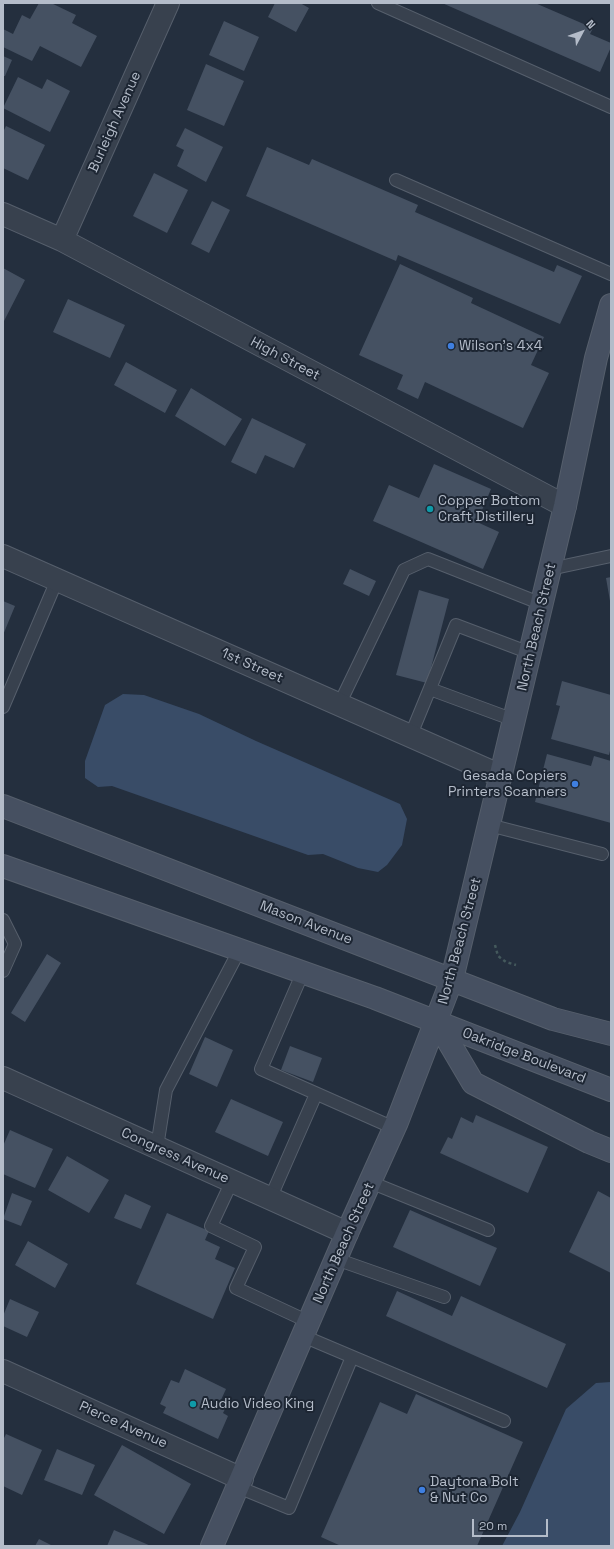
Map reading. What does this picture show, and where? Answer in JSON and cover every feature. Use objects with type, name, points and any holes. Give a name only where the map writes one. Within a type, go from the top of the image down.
[{"type":"street","name":"Burleigh Avenue","points":[[62,240],[168,3]]},
{"type":"street","name":"High Street","points":[[3,214],[62,240],[565,506]]},
{"type":"street","name":"North Beach Street","points":[[212,1546],[394,1128],[437,1022],[452,979],[565,506],[596,358],[611,305]]},
{"type":"street","name":"1st Street","points":[[3,556],[501,776]]},
{"type":"street","name":"Mason Avenue","points":[[3,806],[552,1018],[611,1034]]},
{"type":"street","points":[[3,866],[240,949],[437,1022],[473,1082],[589,1142],[611,1151]]},
{"type":"street","name":"Oakridge Boulevard","points":[[437,1022],[611,1090]]},
{"type":"street","name":"Congress Avenue","points":[[3,1078],[347,1233]]},
{"type":"street","name":"Pierce Avenue","points":[[3,1371],[240,1483]]},
{"type":"lane","points":[[378,3],[611,107]]},
{"type":"lane","points":[[396,180],[611,274]]},
{"type":"lane","points":[[550,569],[611,556]]},
{"type":"lane","points":[[339,705],[404,570],[428,559],[542,604]]},
{"type":"lane","points":[[3,707],[57,580]]},
{"type":"lane","points":[[410,737],[456,625],[530,652]]},
{"type":"lane","points":[[430,688],[514,720]]},
{"type":"lane","points":[[489,824],[602,854]]},
{"type":"lane","points":[[3,920],[15,944],[3,972]]},
{"type":"lane","points":[[157,1148],[166,1090],[240,949]]},
{"type":"lane","points":[[303,972],[261,1069],[394,1128]]},
{"type":"lane","points":[[270,1198],[316,1094]]},
{"type":"lane","points":[[232,1181],[211,1226],[255,1247],[236,1288],[352,1357],[504,1421]]},
{"type":"lane","points":[[370,1182],[488,1230]]},
{"type":"lane","points":[[336,1259],[444,1297]]},
{"type":"lane","points":[[240,1483],[289,1508],[352,1357]]},
{"type":"path","points":[[495,945],[498,956],[506,962],[516,965]]},
{"type":"water","points":[[123,694],[144,695],[199,714],[256,741],[400,804],[407,819],[402,845],[387,865],[378,872],[358,868],[323,854],[308,855],[112,786],[98,787],[85,778],[85,761],[105,705]]},
{"type":"water","points":[[611,1382],[611,1546],[502,1546],[520,1512],[566,1409],[596,1383]]},
{"type":"building","points":[[39,3],[51,3],[76,15],[72,23],[97,36],[81,67],[40,46],[32,61],[3,47],[3,29],[13,34],[22,15],[30,19]]},
{"type":"building","points":[[275,3],[300,3],[309,8],[296,32],[268,17]]},
{"type":"building","points":[[442,3],[535,3],[593,28],[590,34],[611,43],[611,47],[600,72]]},
{"type":"building","points":[[224,21],[259,37],[244,71],[209,55]]},
{"type":"building","points":[[3,56],[12,60],[5,76],[3,76]]},
{"type":"building","points":[[206,64],[244,81],[224,126],[187,110]]},
{"type":"building","points":[[18,77],[42,89],[47,79],[70,91],[50,132],[3,108]]},
{"type":"building","points":[[6,126],[45,145],[28,180],[3,168],[3,132]]},
{"type":"building","points":[[185,128],[223,147],[206,182],[177,166],[184,150],[176,146]]},
{"type":"building","points":[[267,147],[309,165],[312,159],[418,205],[415,212],[554,272],[557,265],[582,276],[560,324],[398,255],[396,261],[246,196]]},
{"type":"building","points":[[154,173],[188,190],[167,233],[133,216]]},
{"type":"building","points":[[212,201],[230,210],[209,253],[191,244]]},
{"type":"building","name":"Wilson's 4x4","points":[[400,264],[473,298],[471,303],[544,337],[531,365],[549,373],[523,428],[425,382],[418,399],[397,389],[403,375],[359,355]]},
{"type":"building","points":[[3,268],[25,280],[3,323]]},
{"type":"building","points":[[68,299],[125,325],[110,358],[53,332]]},
{"type":"building","points":[[126,362],[177,390],[165,413],[114,385]]},
{"type":"building","points":[[191,388],[242,419],[225,446],[175,416]]},
{"type":"building","points":[[252,418],[306,444],[294,468],[265,455],[256,474],[231,462]]},
{"type":"building","name":"Copper Bottom Craft Distillery","points":[[434,464],[491,489],[477,522],[499,532],[483,569],[373,521],[389,485],[419,498]]},
{"type":"building","points":[[350,569],[376,581],[369,596],[343,584]]},
{"type":"building","points":[[611,577],[611,601],[610,601],[606,578]]},
{"type":"building","points":[[419,590],[449,599],[427,683],[396,675]]},
{"type":"building","points":[[3,601],[15,606],[3,635]]},
{"type":"building","points":[[562,681],[611,695],[611,747],[609,755],[551,739],[560,706],[556,705]]},
{"type":"building","name":"Gesada Copiers Printers Scanners","points":[[547,754],[591,766],[594,756],[611,761],[611,823],[535,802]]},
{"type":"building","points":[[47,954],[61,963],[25,1022],[11,1013]]},
{"type":"building","points":[[205,1037],[233,1050],[217,1087],[189,1074]]},
{"type":"building","points":[[290,1046],[322,1058],[313,1082],[281,1070]]},
{"type":"building","points":[[231,1099],[283,1122],[268,1156],[215,1132]]},
{"type":"building","points":[[476,1115],[548,1147],[528,1193],[440,1153],[448,1137],[452,1139],[461,1117],[473,1123]]},
{"type":"building","points":[[10,1130],[53,1149],[35,1188],[3,1174],[3,1146]]},
{"type":"building","points":[[67,1156],[109,1180],[89,1213],[48,1190]]},
{"type":"building","points":[[598,1191],[611,1198],[611,1273],[569,1252]]},
{"type":"building","points":[[12,1193],[32,1201],[21,1226],[3,1219]]},
{"type":"building","points":[[125,1194],[151,1206],[141,1229],[114,1218]]},
{"type":"building","points":[[410,1210],[497,1248],[480,1286],[393,1247]]},
{"type":"building","points":[[167,1213],[209,1231],[205,1240],[220,1247],[215,1259],[235,1268],[213,1319],[136,1284]]},
{"type":"building","points":[[28,1241],[68,1264],[55,1288],[15,1265]]},
{"type":"building","points":[[397,1291],[452,1316],[461,1296],[566,1344],[547,1388],[386,1316]]},
{"type":"building","points":[[10,1299],[39,1312],[27,1337],[3,1326],[3,1316]]},
{"type":"building","name":"Audio Video King","points":[[185,1369],[226,1389],[220,1402],[227,1405],[223,1413],[228,1416],[218,1439],[163,1413],[166,1407],[160,1404],[171,1380],[179,1383]]},
{"type":"building","name":"Daytona Bolt & Nut Co","points":[[416,1394],[523,1442],[477,1546],[341,1546],[321,1537],[380,1402],[407,1414]]},
{"type":"building","points":[[6,1434],[42,1450],[22,1495],[3,1486],[3,1440]]},
{"type":"building","points":[[122,1445],[191,1484],[164,1534],[94,1495]]},
{"type":"building","points":[[57,1449],[95,1465],[82,1495],[44,1480]]},
{"type":"building","points":[[114,1530],[151,1546],[107,1546]]},
{"type":"building","points":[[39,1539],[53,1546],[35,1546]]},
{"type":"place","name":"Wilson's 4x4","points":[[451,346]]},
{"type":"place","name":"Copper Bottom Craft Distillery","points":[[430,509]]},
{"type":"place","name":"Gesada Copiers Printers Scanners","points":[[575,784]]},
{"type":"place","name":"Audio Video King","points":[[193,1404]]},
{"type":"place","name":"Daytona Bolt & Nut Co","points":[[422,1490]]}]
